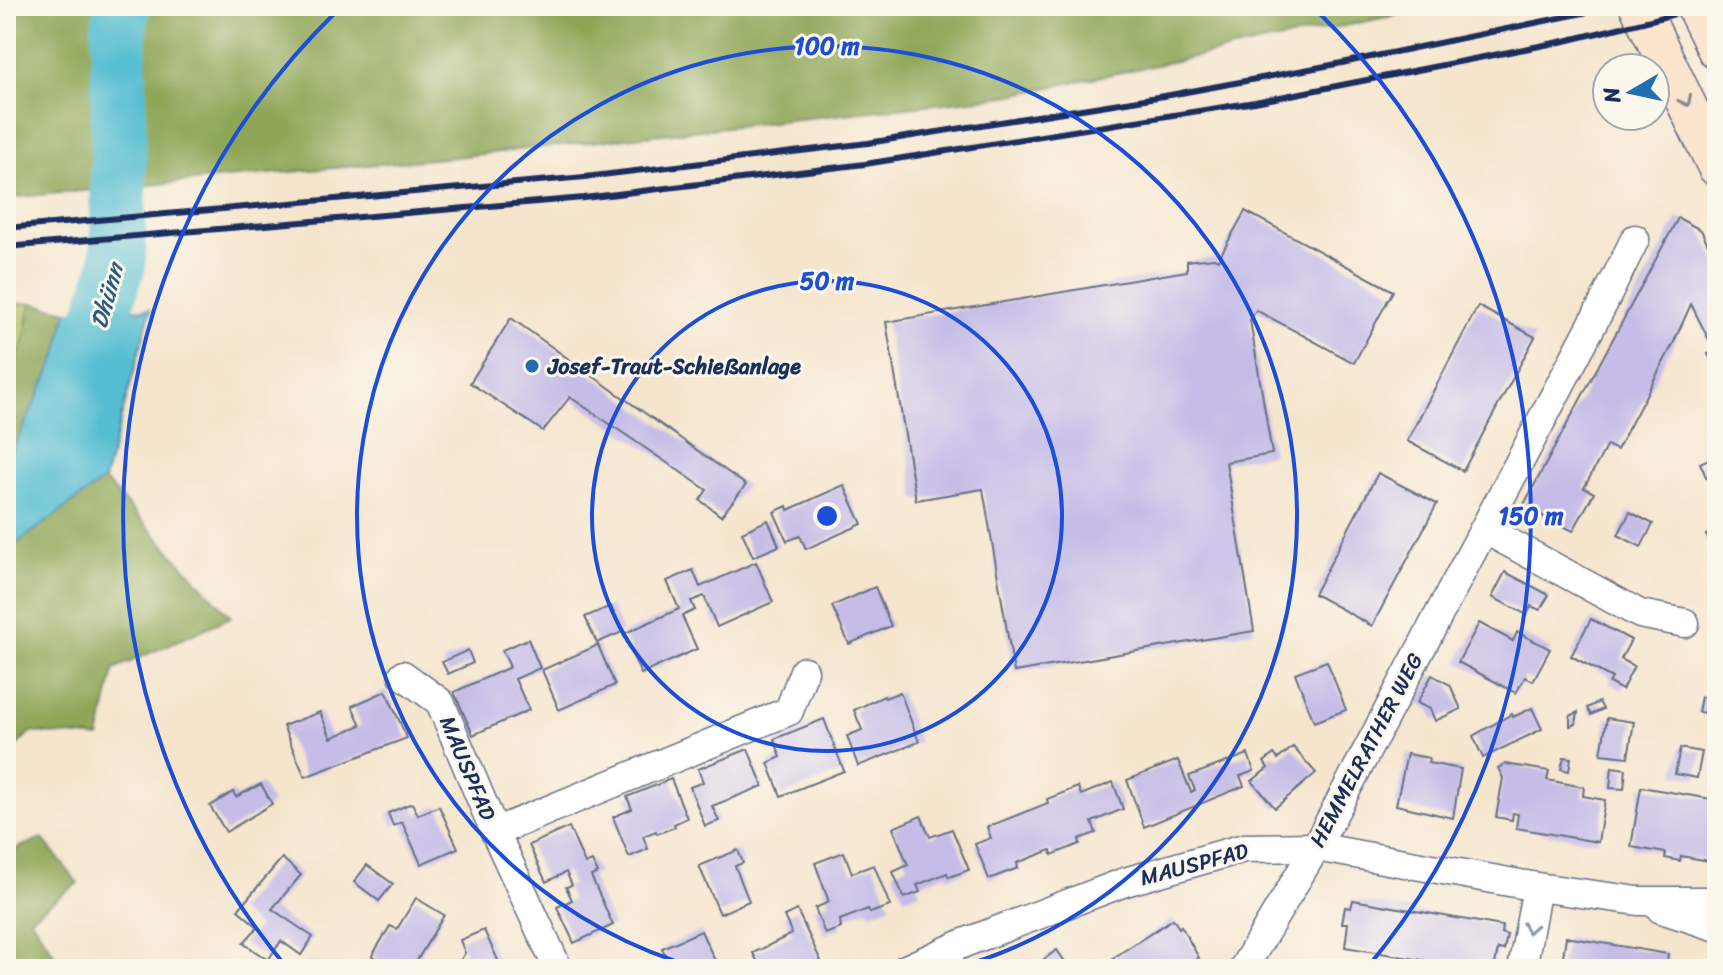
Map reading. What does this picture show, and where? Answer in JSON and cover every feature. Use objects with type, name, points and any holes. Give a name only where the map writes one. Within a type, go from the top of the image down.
[{"type":"main road","points":[[1639,6],[1717,167]]},
{"type":"main road","points":[[1695,6],[1717,50]]},
{"type":"street","name":"HEMMELRATHER WEG","points":[[1243,969],[1316,847],[1635,239]]},
{"type":"street","points":[[1484,529],[1640,614],[1685,623]]},
{"type":"street","name":"MAUSPFAD","points":[[495,832],[789,711],[804,671]]},
{"type":"street","name":"MAUSPFAD","points":[[403,675],[440,702],[558,969]]},
{"type":"street","name":"MAUSPFAD","points":[[906,969],[964,943],[1125,882],[1244,848],[1316,847],[1537,887],[1638,901],[1717,901]]},
{"type":"street","points":[[1522,969],[1537,887]]},
{"type":"street","name":"MAUSPFAD","points":[[1638,901],[1717,927]]},
{"type":"green space","points":[[6,6],[1440,6],[1007,96],[455,157],[6,198]]},
{"type":"green space","points":[[31,303],[24,343],[6,375],[6,305]]},
{"type":"green space","points":[[31,303],[67,311],[57,356],[6,464],[6,375],[24,343]]},
{"type":"green space","points":[[104,480],[231,617],[114,669],[99,738],[30,732],[6,757],[6,551]]},
{"type":"green space","points":[[42,838],[78,883],[30,918],[64,969],[6,969],[6,853]]},
{"type":"water","points":[[151,309],[104,480],[6,551],[6,464],[57,356],[67,311]]},
{"type":"building","points":[[1245,211],[1393,291],[1354,363],[1256,310],[1250,320],[1272,454],[1226,462],[1254,631],[1014,672],[983,489],[916,500],[886,322],[1187,271],[1187,261],[1218,260]]},
{"type":"building","points":[[1678,218],[1701,230],[1717,263],[1717,336],[1709,340],[1691,304],[1617,450],[1607,445],[1584,488],[1594,493],[1573,531],[1523,506]]},
{"type":"building","points":[[1478,306],[1535,337],[1463,471],[1407,441]]},
{"type":"building","points":[[511,318],[746,485],[721,516],[700,500],[707,490],[570,397],[543,431],[470,383]]},
{"type":"building","points":[[1717,350],[1717,373],[1708,354]]},
{"type":"building","points":[[1717,455],[1717,483],[1714,476],[1707,479],[1700,463]]},
{"type":"building","points":[[1378,473],[1437,504],[1372,626],[1314,594]]},
{"type":"building","points":[[844,485],[862,524],[806,549],[800,536],[787,541],[774,512],[787,506],[788,510]]},
{"type":"building","points":[[1630,512],[1653,524],[1641,547],[1618,535]]},
{"type":"building","points":[[768,520],[779,546],[753,557],[742,532]]},
{"type":"building","points":[[1717,529],[1717,556],[1706,535]]},
{"type":"building","points":[[756,562],[773,602],[717,627],[704,596],[691,601],[695,610],[682,616],[697,649],[641,674],[623,634],[679,609],[667,581],[693,570],[700,587]]},
{"type":"building","points":[[1505,572],[1549,595],[1540,610],[1531,606],[1527,615],[1492,597]]},
{"type":"building","points":[[875,587],[891,626],[849,644],[832,606]]},
{"type":"building","points":[[611,606],[622,632],[597,643],[585,617]]},
{"type":"building","points":[[1591,619],[1631,640],[1621,659],[1634,666],[1622,690],[1609,683],[1612,678],[1571,656]]},
{"type":"building","points":[[1479,623],[1513,641],[1517,632],[1550,649],[1533,681],[1525,677],[1516,693],[1458,662]]},
{"type":"building","points":[[528,639],[540,668],[515,679],[529,710],[473,735],[454,692],[510,667],[502,650]]},
{"type":"building","points":[[598,645],[615,685],[559,710],[542,670]]},
{"type":"building","points":[[468,650],[473,663],[448,674],[442,662]]},
{"type":"building","points":[[1327,661],[1346,710],[1314,722],[1295,673]]},
{"type":"building","points":[[1432,675],[1450,685],[1461,709],[1435,721],[1430,709],[1417,703]]},
{"type":"building","points":[[386,691],[407,738],[305,777],[283,726],[320,712],[331,738],[361,725],[352,706]]},
{"type":"building","points":[[900,692],[919,742],[858,766],[847,736],[862,730],[854,710]]},
{"type":"building","points":[[1701,697],[1714,699],[1712,714],[1698,712]]},
{"type":"building","points":[[1599,702],[1603,709],[1591,715],[1587,708]]},
{"type":"building","points":[[1532,708],[1542,729],[1483,758],[1473,736],[1512,714],[1513,717]]},
{"type":"building","points":[[1578,712],[1576,724],[1570,726],[1570,716]]},
{"type":"building","points":[[1607,718],[1634,722],[1628,757],[1601,754]]},
{"type":"building","points":[[824,719],[844,771],[781,796],[768,763],[781,757],[774,739]]},
{"type":"building","points":[[1293,747],[1316,773],[1275,808],[1252,781],[1268,768],[1264,762],[1274,754],[1278,759]]},
{"type":"building","points":[[1680,748],[1702,752],[1697,778],[1675,774]]},
{"type":"building","points":[[748,749],[763,786],[712,806],[719,821],[705,826],[690,787],[703,782],[698,769]]},
{"type":"building","points":[[1248,754],[1254,771],[1240,776],[1244,786],[1144,827],[1127,780],[1178,760],[1191,792],[1195,790],[1189,776]]},
{"type":"building","points":[[1407,754],[1429,758],[1428,763],[1461,769],[1453,818],[1396,805]]},
{"type":"building","points":[[1564,757],[1571,758],[1569,771],[1561,769]]},
{"type":"building","points":[[1505,764],[1549,771],[1547,780],[1584,787],[1583,796],[1605,800],[1598,842],[1516,828],[1518,814],[1513,813],[1512,820],[1496,817],[1503,778],[1498,768]]},
{"type":"building","points":[[1612,767],[1626,769],[1624,789],[1610,788]]},
{"type":"building","points":[[671,779],[687,818],[674,824],[675,827],[643,836],[648,849],[629,857],[613,817],[632,809],[627,797]]},
{"type":"building","points":[[1113,782],[1123,809],[1092,822],[1096,833],[1079,839],[1080,844],[1052,855],[1051,850],[1017,863],[1018,868],[989,879],[975,844],[991,838],[987,827],[1048,803],[1047,799],[1078,787],[1081,795]]},
{"type":"building","points":[[261,784],[272,804],[226,832],[210,806],[233,792],[236,797]]},
{"type":"building","points":[[1641,787],[1717,800],[1715,862],[1681,856],[1680,861],[1665,858],[1666,853],[1631,847]]},
{"type":"building","points":[[412,803],[418,815],[439,806],[458,848],[421,864],[402,822],[393,826],[388,813]]},
{"type":"building","points":[[921,816],[930,837],[952,829],[969,870],[949,877],[947,873],[917,885],[920,892],[904,898],[893,872],[908,865],[893,828]]},
{"type":"building","points":[[569,827],[585,864],[592,861],[598,873],[591,876],[613,925],[574,943],[557,907],[572,900],[566,887],[572,885],[566,872],[546,882],[529,845]]},
{"type":"building","points":[[738,850],[743,863],[735,866],[749,901],[720,914],[699,866]]},
{"type":"building","points":[[844,852],[852,873],[874,865],[890,906],[870,913],[868,909],[840,920],[841,928],[825,934],[815,908],[829,902],[815,863]]},
{"type":"building","points":[[282,858],[301,875],[272,909],[313,937],[301,955],[281,941],[268,960],[243,943],[258,927],[238,910]]},
{"type":"building","points":[[367,865],[393,884],[379,901],[354,882]]},
{"type":"building","points":[[416,898],[444,915],[412,969],[393,969],[372,956],[390,926],[397,929]]},
{"type":"building","points":[[1353,900],[1502,926],[1501,933],[1507,935],[1504,950],[1498,949],[1494,969],[1475,969],[1345,947],[1348,923],[1342,923],[1345,907],[1351,908]]},
{"type":"building","points":[[797,910],[821,961],[805,969],[761,969],[753,953],[792,934],[784,916]]},
{"type":"building","points":[[1173,919],[1179,928],[1181,926],[1199,958],[1182,969],[1120,969],[1113,958]]},
{"type":"building","points":[[484,930],[502,969],[455,969],[465,953],[460,940]]},
{"type":"building","points":[[701,931],[719,969],[672,969],[662,948]]},
{"type":"building","points":[[1566,937],[1668,954],[1667,961],[1705,969],[1561,969]]},
{"type":"building","points":[[1057,950],[1070,969],[1052,969],[1044,959]]},
{"type":"building","points":[[1083,961],[1088,969],[1071,969]]},
{"type":"building","points":[[307,962],[332,965],[332,969],[306,969]]},
{"type":"waterway","name":"Dhünn","points":[[6,515],[66,427],[118,265],[119,24],[123,6]]},
{"type":"railway","points":[[6,228],[585,177],[868,143],[1170,95],[1617,6]]},
{"type":"railway","points":[[6,247],[584,198],[865,164],[1255,102],[1565,41],[1708,6]]},
{"type":"place","name":"Josef-Traut-Schießanlage","points":[[532,366]]}]
